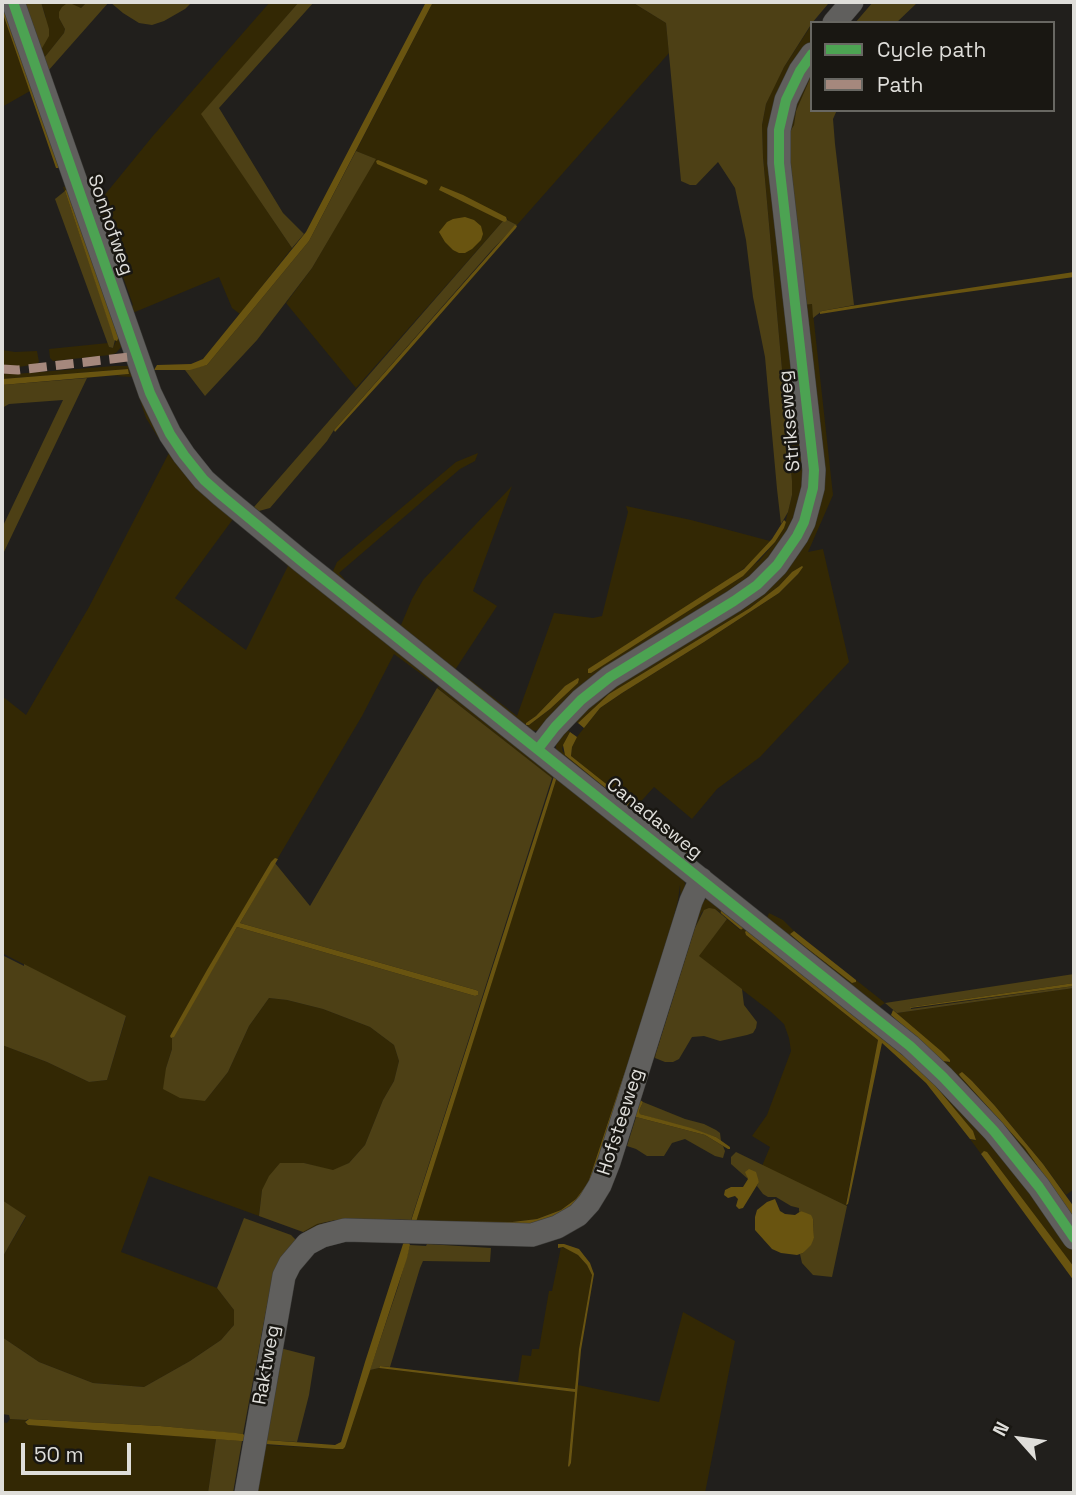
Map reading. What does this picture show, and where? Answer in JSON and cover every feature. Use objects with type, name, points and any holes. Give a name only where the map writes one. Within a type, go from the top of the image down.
[{"type":"street","name":"Sonhofweg","points":[[13,2],[141,369],[160,415],[184,455]]},
{"type":"street","points":[[836,21],[852,2]]},
{"type":"street","name":"Strikseweg","points":[[538,749],[582,700],[610,677],[757,585],[777,565],[797,536],[803,522],[813,488],[814,470],[779,163],[779,130],[786,100],[810,57]]},
{"type":"street","name":"Canadasweg","points":[[184,455],[204,480],[243,513],[910,1046],[994,1131],[1039,1187],[1074,1238]]},
{"type":"street","name":"Hofsteeweg","points":[[307,1244],[322,1236],[345,1230],[532,1235],[557,1227],[578,1215],[589,1203],[605,1174],[691,901],[701,879]]},
{"type":"street","name":"Raktweg","points":[[246,1493],[284,1276],[290,1264],[307,1244]]},
{"type":"shaded area","points":[[2,2],[59,168],[56,168],[2,11]]},
{"type":"shaded area","points":[[24,2],[46,18],[41,2],[87,2],[81,8],[59,18],[65,29],[64,33],[44,58]]},
{"type":"shaded area","points":[[24,2],[41,2],[49,36],[41,50]]},
{"type":"shaded area","points":[[87,2],[109,2],[48,71],[44,58],[65,29],[59,12],[66,4],[81,8]]},
{"type":"shaded area","points":[[110,2],[192,2],[185,9],[152,25],[139,23]]},
{"type":"shaded area","points":[[270,2],[299,2],[202,114],[292,248],[240,314],[232,308],[219,277],[131,312],[133,305],[99,209],[103,197]]},
{"type":"shaded area","points":[[299,2],[314,2],[219,108],[283,213],[304,234],[292,248],[201,114]]},
{"type":"shaded area","points":[[426,2],[433,2],[309,241],[207,365],[190,370],[154,370],[157,365],[191,364],[203,359],[306,232]]},
{"type":"shaded area","points":[[433,2],[632,2],[666,23],[669,53],[517,225],[439,190],[503,221],[356,388],[286,303],[312,268],[375,159],[356,151]]},
{"type":"shaded area","points":[[632,2],[828,4],[814,21],[810,21],[810,26],[784,67],[766,104],[762,125],[792,481],[788,512],[781,524],[765,357],[735,188],[718,162],[696,185],[681,181],[666,23]]},
{"type":"shaded area","points":[[873,2],[918,2],[898,21],[857,21]]},
{"type":"shaded area","points":[[2,11],[30,91],[2,107]]},
{"type":"shaded area","points":[[810,27],[810,49],[784,93],[808,485],[774,561],[540,731],[527,730],[464,684],[468,678],[517,716],[554,613],[593,618],[602,616],[628,512],[626,506],[770,541],[752,562],[733,577],[589,669],[588,673],[759,561],[784,528],[792,495],[792,481],[762,125],[766,104]],"holes":[[[579,681],[529,725],[526,723],[565,686]]]},
{"type":"shaded area","points":[[810,77],[788,135],[804,305],[812,304],[833,495],[808,552],[823,549],[849,662],[760,757],[717,789],[692,819],[654,787],[635,808],[571,756],[572,747],[600,708],[779,593],[798,574],[792,572],[779,586],[750,608],[609,694],[578,723],[572,719],[568,725],[575,713],[744,599],[809,519],[783,164],[790,103]]},
{"type":"shaded area","points":[[810,79],[810,112],[836,112],[833,119],[835,144],[854,305],[822,311],[813,318],[812,304],[803,305],[788,135],[794,125],[796,111]]},
{"type":"shaded area","points":[[356,151],[376,159],[312,268],[257,340],[205,396],[185,370],[207,365],[309,241]]},
{"type":"shaded area","points":[[378,160],[428,182],[426,185],[377,164]]},
{"type":"shaded area","points":[[71,185],[124,344],[116,353],[110,355],[53,361],[49,349],[108,343],[109,347],[113,348],[116,341],[63,187]]},
{"type":"shaded area","points":[[441,186],[506,217],[507,220],[502,221],[439,190]]},
{"type":"shaded area","points":[[67,188],[119,337],[117,341],[114,340],[65,191]]},
{"type":"shaded area","points":[[65,191],[115,340],[113,348],[109,347],[55,199]]},
{"type":"shaded area","points":[[465,217],[481,226],[483,234],[472,249],[459,253],[445,242],[439,232],[447,222]]},
{"type":"shaded area","points":[[503,221],[517,225],[334,430],[270,508],[259,511],[254,507]]},
{"type":"shaded area","points":[[515,225],[516,228],[335,432],[334,430]]},
{"type":"shaded area","points":[[1074,272],[1074,277],[820,314],[822,311],[851,306]]},
{"type":"shaded area","points":[[2,350],[37,351],[39,362],[13,368],[2,367]]},
{"type":"shaded area","points":[[129,366],[163,433],[159,439],[146,418],[132,377],[115,376],[129,374],[128,369],[2,379],[2,373]]},
{"type":"shaded area","points":[[128,369],[129,374],[2,385],[2,379]]},
{"type":"shaded area","points":[[87,378],[2,556],[2,528],[63,400],[9,404],[2,408],[2,385]]},
{"type":"shaded area","points":[[172,447],[233,519],[175,598],[246,650],[288,566],[271,551],[275,546],[434,679],[432,682],[394,654],[362,716],[278,858],[271,862],[170,1036],[172,1049],[166,1068],[205,1101],[228,1072],[249,1026],[269,998],[323,1009],[370,1027],[394,1045],[399,1061],[394,1081],[383,1100],[365,1145],[349,1163],[333,1171],[304,1163],[262,1190],[259,1216],[149,1176],[121,1252],[217,1288],[234,1310],[234,1325],[221,1340],[144,1387],[93,1383],[39,1362],[2,1337],[2,1258],[26,1217],[2,1200],[2,1045],[89,1082],[107,1080],[126,1017],[2,953],[2,696],[26,715],[89,607]]},
{"type":"shaded area","points":[[478,453],[475,461],[460,469],[339,573],[345,580],[337,584],[333,571],[337,562],[456,462]]},
{"type":"shaded area","points":[[512,486],[473,591],[497,606],[455,670],[353,597],[357,590],[401,625],[423,580]]},
{"type":"shaded area","points":[[784,520],[784,528],[775,542],[743,576],[588,673],[588,669],[744,569],[772,539]]},
{"type":"shaded area","points":[[802,566],[798,574],[779,593],[600,708],[584,728],[578,723],[609,694],[750,608]]},
{"type":"shaded area","points":[[578,678],[578,683],[550,709],[526,725],[565,686]]},
{"type":"shaded area","points":[[441,684],[684,879],[686,889],[595,1185],[550,1225],[303,1232],[316,1224],[339,1221],[411,1220],[415,1223],[556,780],[437,688]],"holes":[[[680,885],[681,904],[630,1058],[673,920]],[[627,1068],[590,1185],[561,1215],[503,1225],[420,1221],[512,1222],[537,1219],[561,1210],[576,1199],[588,1183]]]},
{"type":"shaded area","points":[[437,688],[552,778],[411,1220],[336,1220],[317,1224],[303,1232],[259,1216],[262,1190],[280,1163],[304,1163],[333,1170],[349,1163],[365,1145],[383,1100],[394,1081],[399,1061],[394,1045],[370,1027],[323,1009],[269,998],[249,1026],[228,1072],[205,1101],[180,1098],[163,1089],[172,1038],[237,927],[478,995],[476,990],[240,923],[275,863],[310,906]]},
{"type":"shaded area","points":[[565,728],[570,732],[562,748],[563,752],[692,855],[696,855],[689,863],[560,757],[556,743]]},
{"type":"shaded area","points":[[570,732],[577,737],[571,756],[693,854],[688,855],[565,755],[563,745]]},
{"type":"shaded area","points":[[554,776],[557,777],[416,1222],[411,1221]]},
{"type":"shaded area","points":[[275,858],[278,859],[240,923],[476,990],[478,995],[237,927],[171,1038],[207,970]]},
{"type":"shaded area","points":[[710,898],[769,938],[974,1116],[1074,1248],[1074,1267],[905,1057],[840,1002],[745,932],[878,1040],[847,1206],[762,1166],[770,1147],[752,1136],[767,1115],[791,1051],[784,1024],[698,956],[727,919],[740,930],[743,927],[723,911],[721,913],[715,909],[702,912],[654,1053],[655,1058],[652,1056],[700,902]]},
{"type":"shaded area","points":[[715,909],[727,919],[699,956],[742,989],[744,1005],[757,1022],[756,1028],[753,1033],[720,1041],[704,1036],[692,1037],[679,1059],[665,1062],[655,1058],[656,1053],[695,928],[704,910]]},
{"type":"shaded area","points":[[769,913],[783,920],[794,931],[790,934],[803,945],[885,1003],[879,1007],[767,918]]},
{"type":"shaded area","points":[[747,930],[840,1002],[929,1078],[973,1131],[976,1140],[970,1139],[926,1083],[882,1043],[846,1205],[878,1040],[746,935]]},
{"type":"shaded area","points":[[794,931],[856,982],[852,983],[803,945],[790,934]]},
{"type":"shaded area","points":[[2,955],[126,1016],[107,1080],[89,1082],[2,1045]]},
{"type":"shaded area","points":[[1074,974],[1074,983],[911,1009],[1074,988],[897,1013],[885,1003]]},
{"type":"shaded area","points":[[1074,983],[1074,986],[910,1008],[911,1007]]},
{"type":"shaded area","points":[[1074,988],[1074,1189],[1066,1195],[995,1106],[972,1081],[960,1076],[1025,1148],[1074,1218],[1074,1222],[889,1022],[891,1015],[948,1063],[950,1061],[897,1013]]},
{"type":"shaded area","points":[[893,1010],[950,1062],[943,1061],[891,1015]]},
{"type":"shaded area","points":[[628,1068],[603,1151],[583,1197],[561,1215],[536,1224],[519,1225],[420,1221],[512,1222],[537,1219],[561,1210],[576,1199],[588,1183]]},
{"type":"shaded area","points":[[962,1072],[995,1106],[1043,1164],[1074,1207],[1074,1218],[1025,1148],[960,1076]]},
{"type":"shaded area","points":[[639,1099],[643,1102],[640,1114],[716,1137],[730,1149],[705,1135],[636,1117]]},
{"type":"shaded area","points":[[643,1102],[716,1130],[720,1133],[721,1141],[716,1137],[640,1114]]},
{"type":"shaded area","points":[[636,1117],[705,1135],[723,1146],[723,1158],[685,1139],[672,1143],[664,1156],[647,1156],[627,1146]]},
{"type":"shaded area","points":[[984,1151],[1074,1267],[1074,1281],[981,1154]]},
{"type":"shaded area","points":[[736,1152],[847,1206],[832,1277],[813,1275],[802,1263],[800,1254],[814,1238],[813,1219],[799,1212],[799,1208],[763,1194],[757,1186],[759,1181],[747,1176],[748,1179],[731,1164],[731,1157]]},
{"type":"shaded area","points":[[749,1169],[756,1172],[759,1182],[743,1208],[739,1209],[736,1206],[738,1199],[735,1196],[728,1198],[724,1195],[725,1190],[743,1187],[748,1179],[745,1172]]},
{"type":"shaded area","points":[[775,1199],[780,1211],[785,1214],[795,1215],[801,1211],[811,1215],[814,1238],[803,1253],[781,1253],[772,1249],[755,1230],[757,1210]]},
{"type":"shaded area","points":[[2,1200],[26,1216],[2,1258]]},
{"type":"shaded area","points":[[244,1218],[291,1235],[296,1240],[281,1258],[272,1279],[243,1434],[160,1426],[10,1419],[9,1415],[2,1414],[2,1337],[39,1362],[93,1383],[144,1387],[221,1340],[234,1325],[234,1310],[217,1288]]},
{"type":"shaded area","points":[[405,1241],[410,1245],[407,1258],[345,1447],[336,1449],[265,1444],[266,1440],[335,1445],[341,1442]]},
{"type":"shaded area","points":[[558,1244],[579,1249],[590,1263],[594,1274],[581,1350],[569,1467],[575,1392],[379,1368],[575,1389],[592,1275],[578,1255],[563,1247],[558,1248]]},
{"type":"shaded area","points":[[410,1245],[491,1248],[490,1262],[423,1261],[390,1367],[380,1366],[370,1370]]},
{"type":"shaded area","points":[[561,1247],[578,1255],[592,1275],[579,1349],[576,1389],[518,1382],[522,1355],[531,1356],[532,1349],[539,1349],[549,1291],[552,1291]]},
{"type":"shaded area","points":[[683,1312],[735,1341],[705,1493],[257,1493],[266,1440],[267,1445],[336,1449],[345,1447],[370,1370],[379,1368],[575,1392],[569,1467],[578,1385],[659,1402]]},
{"type":"shaded area","points":[[280,1348],[315,1357],[297,1442],[266,1440]]},
{"type":"shaded area","points":[[10,1419],[26,1420],[28,1425],[216,1439],[208,1493],[2,1493],[2,1422],[7,1423]]},
{"type":"shaded area","points":[[29,1419],[160,1426],[245,1436],[243,1441],[240,1441],[28,1425],[25,1422]]},
{"type":"shaded area","points":[[216,1439],[242,1441],[233,1493],[208,1493]]},
{"type":"waterway","points":[[723,912],[741,927]]},
{"type":"marked path","points":[[2,369],[18,370],[137,356]]},
{"type":"cycle path","points":[[13,2],[150,393],[170,434],[204,480],[301,561],[910,1046],[994,1131],[1039,1187],[1074,1238]]},
{"type":"cycle path","points":[[538,749],[581,700],[610,677],[757,585],[777,565],[804,522],[813,488],[814,470],[779,163],[779,130],[786,100],[810,57]]}]
